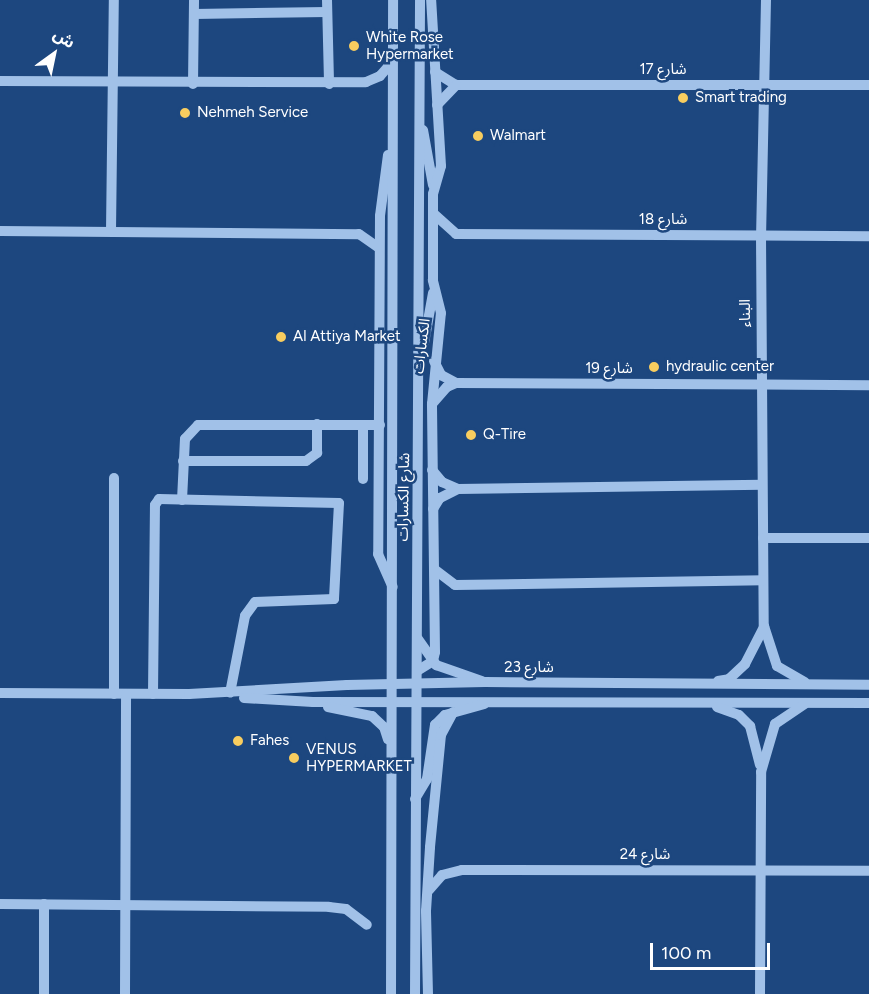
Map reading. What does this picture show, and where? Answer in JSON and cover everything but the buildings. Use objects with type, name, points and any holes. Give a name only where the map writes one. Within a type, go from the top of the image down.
[{"type":"street","points":[[111,231],[114,0]]},
{"type":"street","points":[[193,84],[194,0]]},
{"type":"street","points":[[327,0],[329,84]]},
{"type":"street","name":"شارع الكسارات","points":[[391,994],[393,0]]},
{"type":"street","name":"شارع الكسارات","points":[[415,994],[414,800],[421,352],[420,0]]},
{"type":"street","name":"الكسارات","points":[[431,0],[441,166],[433,194],[434,280],[441,313],[434,361],[432,404],[433,661]]},
{"type":"street","name":"البناء","points":[[766,0],[760,385],[764,626],[777,666],[809,684]]},
{"type":"street","points":[[194,14],[327,12]]},
{"type":"street","points":[[0,81],[329,84],[366,82],[380,76],[392,62]]},
{"type":"street","points":[[435,72],[456,85],[437,105]]},
{"type":"street","name":"شارع 17","points":[[456,85],[869,85]]},
{"type":"street","points":[[419,117],[428,144],[433,194]]},
{"type":"street","points":[[392,143],[383,171],[380,216],[378,554],[393,587]]},
{"type":"street","points":[[434,213],[437,220],[456,234],[435,253]]},
{"type":"street","points":[[359,234],[380,216]]},
{"type":"street","points":[[0,231],[359,234],[380,248]]},
{"type":"street","name":"شارع 18","points":[[456,234],[869,236]]},
{"type":"street","points":[[380,267],[392,301]]},
{"type":"street","points":[[421,352],[428,332],[434,280]]},
{"type":"street","points":[[434,361],[441,375],[456,383]]},
{"type":"street","points":[[432,404],[447,387],[456,383]]},
{"type":"street","name":"شارع 19","points":[[456,383],[869,385]]},
{"type":"street","points":[[183,461],[306,461],[317,453],[317,424]]},
{"type":"street","points":[[182,500],[184,439],[198,425],[380,425]]},
{"type":"street","points":[[363,426],[363,479]]},
{"type":"street","points":[[432,470],[442,482],[458,489],[762,485]]},
{"type":"street","points":[[114,478],[114,694]]},
{"type":"street","points":[[432,511],[440,498],[458,489]]},
{"type":"street","points":[[153,694],[155,505],[159,499],[339,503],[334,599],[255,602],[245,616],[230,693]]},
{"type":"street","points":[[763,538],[869,538]]},
{"type":"street","points":[[434,569],[455,585],[763,580]]},
{"type":"street","points":[[708,684],[729,679],[738,671],[764,626]]},
{"type":"street","points":[[417,638],[433,661],[485,682]]},
{"type":"street","points":[[417,672],[433,661]]},
{"type":"street","name":"شارع 23","points":[[0,693],[189,694],[485,682],[869,685]]},
{"type":"street","points":[[125,994],[126,694]]},
{"type":"street","name":"شارع 23","points":[[189,694],[314,702],[495,700],[708,704],[869,703]]},
{"type":"street","points":[[414,800],[427,779],[435,725],[453,712],[495,700]]},
{"type":"street","points":[[314,702],[372,716],[384,727],[390,754]]},
{"type":"street","points":[[761,772],[775,724],[809,702]]},
{"type":"street","points":[[708,704],[739,715],[750,726],[761,772],[760,994]]},
{"type":"street","points":[[429,994],[429,890],[441,735],[453,712]]},
{"type":"street","name":"شارع 24","points":[[429,890],[442,875],[462,870],[869,871]]},
{"type":"street","points":[[0,904],[337,907],[346,909],[367,925]]},
{"type":"street","points":[[44,904],[44,994]]},
{"type":"place","name":"White Rose Hypermarket","points":[[354,46]]},
{"type":"place","name":"Smart trading","points":[[683,98]]},
{"type":"place","name":"Nehmeh Service","points":[[185,113]]},
{"type":"place","name":"Walmart","points":[[478,136]]},
{"type":"place","name":"Al Attiya Market","points":[[281,337]]},
{"type":"place","name":"hydraulic center","points":[[654,367]]},
{"type":"place","name":"Q-Tire","points":[[471,435]]},
{"type":"place","name":"Fahes","points":[[238,741]]},
{"type":"place","name":"VENUS HYPERMARKET","points":[[294,758]]}]
